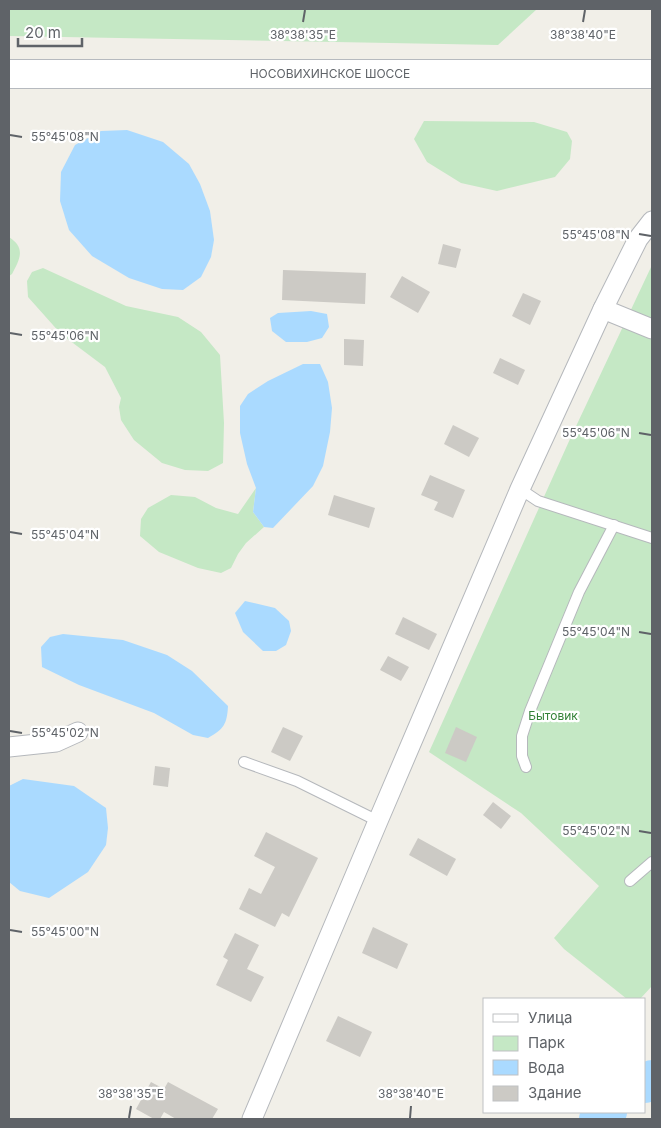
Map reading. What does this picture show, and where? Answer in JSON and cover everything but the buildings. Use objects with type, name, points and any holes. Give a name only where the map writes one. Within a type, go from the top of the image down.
[{"type":"main road","name":"НОСОВИХИНСКОЕ ШОССЕ","points":[[9,74],[652,74]]},
{"type":"street","points":[[252,1119],[520,489],[603,308],[638,239],[652,221]]},
{"type":"street","points":[[603,308],[652,329]]},
{"type":"street","points":[[9,747],[56,742],[78,732]]},
{"type":"lane","points":[[520,489],[538,501],[652,538]]},
{"type":"lane","points":[[526,767],[522,756],[522,736],[530,711],[579,592],[614,525]]},
{"type":"lane","points":[[244,762],[297,781],[378,821]]},
{"type":"lane","points":[[630,881],[652,862]]},
{"type":"green space","points":[[9,9],[537,9],[498,45],[9,36]]},
{"type":"green space","points":[[424,121],[534,122],[567,132],[572,141],[570,159],[555,177],[497,191],[461,183],[427,162],[414,139]]},
{"type":"green space","points":[[9,237],[18,245],[20,254],[15,269],[9,276]]},
{"type":"green space","name":"Бытовик","points":[[652,265],[652,986],[641,998],[626,998],[564,949],[554,938],[599,886],[521,813],[429,752],[570,439]]},
{"type":"green space","points":[[43,268],[126,306],[178,317],[201,332],[220,355],[224,423],[223,463],[208,471],[185,470],[162,463],[134,440],[121,420],[119,407],[121,398],[105,367],[61,334],[28,297],[27,281],[32,272]]},
{"type":"green space","points":[[256,488],[253,512],[264,527],[246,543],[231,568],[221,573],[198,568],[159,552],[140,536],[141,519],[148,508],[171,495],[195,497],[216,508],[238,514]]},
{"type":"water","points":[[127,130],[163,142],[189,164],[200,184],[210,211],[214,240],[211,257],[201,277],[183,290],[162,289],[129,278],[92,256],[69,230],[60,201],[61,172],[75,145],[101,131]]},
{"type":"water","points":[[311,311],[327,314],[329,327],[322,338],[307,342],[286,342],[272,331],[270,318],[278,313]]},
{"type":"water","points":[[303,364],[320,364],[328,382],[332,408],[330,432],[323,466],[313,486],[273,528],[264,527],[253,512],[256,488],[247,464],[240,433],[240,406],[248,394],[268,381]]},
{"type":"water","points":[[245,601],[275,608],[289,621],[291,631],[286,645],[276,651],[263,651],[243,632],[235,613]]},
{"type":"water","points":[[63,634],[123,640],[167,655],[192,671],[228,706],[224,725],[218,732],[208,738],[193,735],[154,713],[79,685],[42,667],[41,647],[50,637]]},
{"type":"water","points":[[23,779],[74,786],[106,808],[108,828],[106,845],[88,872],[49,898],[20,891],[9,882],[9,786]]},
{"type":"waterway","points":[[646,1083],[652,1079]]},
{"type":"waterway","points":[[598,1119],[607,1113]]}]
